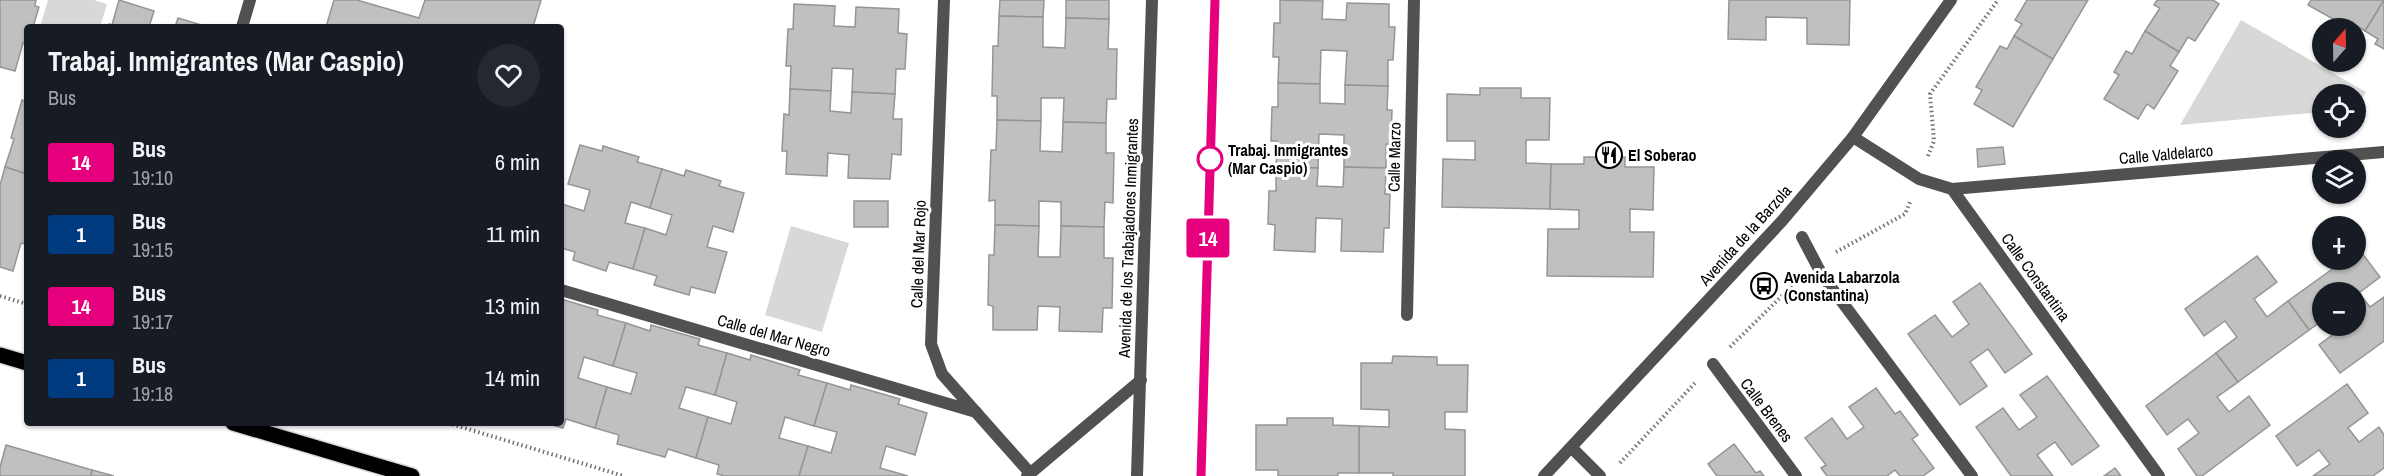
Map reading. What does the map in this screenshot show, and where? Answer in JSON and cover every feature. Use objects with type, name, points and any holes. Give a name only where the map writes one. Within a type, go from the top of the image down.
[{"type":"main road","points":[[0,355],[24,362]]},
{"type":"main road","points":[[243,426],[412,476]]},
{"type":"street","points":[[243,24],[250,0]]},
{"type":"street","name":"Calle del Mar Rojo","points":[[944,0],[931,344],[942,374],[1029,475]]},
{"type":"street","name":"Avenida de los Trabajadores Inmigrantes","points":[[1137,476],[1152,0]]},
{"type":"street","points":[[1201,476],[1215,0]]},
{"type":"street","name":"Calle Marzo","points":[[1407,315],[1414,0]]},
{"type":"street","name":"Avenida de la Barzola","points":[[1544,476],[1782,220],[1853,137],[1951,0]]},
{"type":"street","points":[[1853,137],[1919,179],[1952,189]]},
{"type":"street","name":"Calle Valdelarco","points":[[1952,189],[2384,152]]},
{"type":"street","name":"Calle Constantina","points":[[1952,189],[2159,476]]},
{"type":"street","points":[[1802,237],[1814,264],[1972,476]]},
{"type":"street","name":"Calle del Mar Negro","points":[[564,291],[977,413]]},
{"type":"street","name":"Calle Brenes","points":[[1713,364],[1796,476]]},
{"type":"street","points":[[1029,475],[1141,380]]},
{"type":"street","points":[[1572,448],[1600,476]]},
{"type":"path","points":[[1934,141],[1930,94],[1998,0]]},
{"type":"path","points":[[1614,470],[1713,364],[1814,264],[1905,214]]},
{"type":"path","points":[[0,296],[24,303]]},
{"type":"path","points":[[458,426],[624,476]]},
{"type":"shaded area","points":[[48,0],[94,0],[107,4],[101,24],[41,24]]},
{"type":"shaded area","points":[[2241,20],[2312,61],[2312,72],[2331,72],[2352,84],[2312,84],[2312,113],[2180,125]]},
{"type":"shaded area","points":[[791,226],[849,243],[822,332],[765,315]]},
{"type":"building","points":[[0,0],[36,0],[35,6],[39,7],[34,24],[24,24],[24,44],[15,71],[0,67]]},
{"type":"building","points":[[119,0],[154,11],[150,24],[112,24]]},
{"type":"building","points":[[334,0],[357,0],[419,18],[425,0],[541,0],[534,24],[327,24]]},
{"type":"building","points":[[1000,0],[1044,0],[1043,17],[999,16]]},
{"type":"building","points":[[1066,0],[1109,0],[1109,19],[1066,18]]},
{"type":"building","points":[[1280,0],[1323,1],[1322,19],[1346,20],[1347,3],[1389,4],[1389,27],[1395,27],[1393,60],[1388,60],[1388,86],[1345,85],[1347,51],[1321,50],[1320,84],[1278,83],[1279,57],[1273,57],[1274,23],[1280,23]]},
{"type":"building","points":[[1729,0],[1850,0],[1849,45],[1807,44],[1807,18],[1766,17],[1766,40],[1728,39]]},
{"type":"building","points":[[2027,0],[2088,0],[2053,59],[2014,36],[2022,24],[2015,20]]},
{"type":"building","points":[[2157,0],[2213,0],[2219,4],[2195,41],[2188,37],[2179,52],[2145,31],[2160,8],[2154,5]]},
{"type":"building","points":[[2311,0],[2384,0],[2366,29],[2366,18],[2331,18],[2308,5]]},
{"type":"building","points":[[2384,0],[2384,49],[2375,44],[2378,39],[2366,29]]},
{"type":"building","points":[[794,4],[835,6],[834,26],[855,27],[856,7],[899,9],[898,33],[907,34],[905,69],[896,69],[895,94],[852,92],[853,69],[832,68],[831,91],[790,89],[791,66],[786,66],[788,29],[793,29]]},
{"type":"building","points":[[999,16],[1043,17],[1043,47],[1065,48],[1066,18],[1109,19],[1108,49],[1117,49],[1116,99],[1107,99],[1106,123],[1063,122],[1064,98],[1041,98],[1041,121],[997,120],[997,96],[992,96],[993,46],[998,46]]},
{"type":"building","points":[[178,18],[198,24],[176,24]]},
{"type":"building","points":[[2145,31],[2179,52],[2170,66],[2178,71],[2154,109],[2147,104],[2138,119],[2104,99],[2119,75],[2114,72],[2126,51],[2132,54]]},
{"type":"building","points":[[2014,36],[2053,59],[2013,127],[1974,104],[1982,90],[1976,87],[2000,46],[2007,49]]},
{"type":"building","points":[[1278,83],[1320,84],[1320,103],[1345,104],[1345,85],[1388,86],[1387,110],[1392,110],[1391,144],[1386,144],[1386,168],[1344,167],[1344,135],[1319,134],[1318,168],[1276,167],[1277,141],[1271,141],[1272,107],[1278,107]]},
{"type":"building","points":[[1480,88],[1521,88],[1521,98],[1550,98],[1549,140],[1526,140],[1526,163],[1551,164],[1550,209],[1442,207],[1443,159],[1475,160],[1475,141],[1447,141],[1447,94],[1480,95]]},
{"type":"building","points":[[790,89],[831,91],[830,111],[851,113],[852,92],[895,94],[893,119],[902,119],[901,155],[892,154],[890,179],[848,178],[849,155],[828,153],[827,176],[786,174],[787,151],[782,151],[784,114],[789,115]]},
{"type":"building","points":[[22,100],[24,101],[24,173],[5,167],[14,139],[11,138]]},
{"type":"building","points":[[997,120],[1041,121],[1040,151],[1062,152],[1063,122],[1106,123],[1106,153],[1114,153],[1113,203],[1105,202],[1104,227],[1061,226],[1061,202],[1039,201],[1039,226],[995,225],[995,200],[989,201],[991,150],[996,150]]},
{"type":"building","points":[[580,145],[602,151],[603,146],[639,157],[637,162],[662,169],[650,208],[631,202],[625,223],[645,228],[633,269],[609,262],[606,271],[573,260],[575,252],[564,249],[564,205],[584,211],[590,190],[568,184]]},
{"type":"building","points":[[2003,147],[2005,164],[1978,167],[1977,149]]},
{"type":"building","points":[[1584,157],[1625,157],[1625,167],[1654,167],[1653,210],[1630,209],[1630,232],[1654,232],[1653,277],[1547,276],[1548,229],[1579,229],[1579,210],[1550,209],[1551,164],[1584,164]]},
{"type":"building","points":[[5,167],[24,173],[24,244],[21,243],[13,271],[0,267],[0,185]]},
{"type":"building","points":[[1276,167],[1318,168],[1317,186],[1343,187],[1344,167],[1386,168],[1385,194],[1390,194],[1389,228],[1384,228],[1383,252],[1341,251],[1342,219],[1316,218],[1315,252],[1274,250],[1275,225],[1268,224],[1269,191],[1276,191]]},
{"type":"building","points":[[662,169],[684,176],[686,170],[721,181],[719,186],[744,193],[733,232],[713,226],[707,247],[727,252],[715,293],[691,287],[689,295],[654,285],[657,276],[633,269],[645,228],[666,235],[672,215],[650,208]]},
{"type":"building","points":[[854,201],[888,201],[888,227],[854,227]]},
{"type":"building","points":[[995,225],[1039,226],[1038,257],[1060,257],[1061,226],[1104,227],[1104,258],[1113,258],[1112,308],[1103,308],[1102,332],[1059,331],[1060,307],[1038,306],[1037,330],[993,330],[993,306],[988,305],[989,255],[994,255]]},
{"type":"building","points":[[2257,256],[2277,282],[2254,299],[2267,317],[2288,301],[2309,330],[2238,382],[2216,353],[2237,337],[2225,321],[2204,336],[2185,309]]},
{"type":"building","points":[[2366,258],[2380,277],[2366,288],[2366,282],[2314,282],[2331,270],[2366,270]]},
{"type":"building","points":[[1980,283],[2032,354],[2005,373],[1988,349],[1970,362],[1987,386],[1960,405],[1908,334],[1935,315],[1952,337],[1969,324],[1953,302]]},
{"type":"building","points":[[2312,284],[2312,328],[2309,330],[2288,301]]},
{"type":"building","points":[[2384,297],[2384,341],[2340,373],[2319,345],[2331,336],[2366,336],[2366,302],[2370,307]]},
{"type":"building","points":[[564,300],[598,310],[597,315],[626,323],[613,366],[584,357],[578,378],[607,387],[595,428],[566,419],[564,425]]},
{"type":"building","points":[[626,323],[650,331],[651,325],[700,339],[698,345],[727,353],[715,395],[686,387],[679,408],[708,417],[696,458],[668,449],[665,457],[617,444],[619,435],[595,428],[607,387],[631,394],[637,373],[613,366]]},
{"type":"building","points":[[727,353],[750,360],[751,355],[800,370],[798,375],[827,383],[814,426],[785,417],[779,438],[808,446],[799,476],[725,476],[717,474],[719,465],[696,458],[708,417],[731,424],[737,402],[715,395]]},
{"type":"building","points":[[2216,353],[2238,382],[2217,397],[2229,412],[2249,396],[2270,425],[2202,476],[2197,476],[2178,449],[2199,433],[2188,419],[2167,435],[2146,406]]},
{"type":"building","points":[[1393,356],[1437,357],[1437,365],[1468,365],[1467,412],[1445,412],[1445,429],[1465,430],[1465,476],[1393,476],[1393,473],[1359,473],[1359,426],[1389,427],[1389,410],[1361,409],[1361,363],[1392,363]]},
{"type":"building","points":[[2047,376],[2099,446],[2072,465],[2055,442],[2037,455],[2053,476],[2011,476],[1976,427],[2003,408],[2019,430],[2037,417],[2020,395]]},
{"type":"building","points":[[827,383],[850,390],[851,385],[900,399],[898,404],[927,413],[915,455],[886,446],[880,468],[908,476],[799,476],[808,446],[831,453],[837,432],[814,426]]},
{"type":"building","points":[[2347,384],[2368,413],[2348,428],[2359,442],[2379,427],[2384,435],[2384,468],[2373,476],[2313,476],[2330,464],[2319,450],[2297,466],[2276,436]]},
{"type":"building","points":[[1876,388],[1895,414],[1900,411],[1918,435],[1912,439],[1934,468],[1923,476],[1900,476],[1895,470],[1887,476],[1827,476],[1821,468],[1826,465],[1805,438],[1832,418],[1847,439],[1864,427],[1849,407]]},
{"type":"building","points":[[1287,418],[1333,418],[1333,425],[1359,426],[1359,473],[1338,473],[1338,476],[1278,476],[1278,470],[1256,470],[1256,425],[1287,425]]},
{"type":"building","points":[[1734,444],[1756,473],[1760,471],[1764,476],[1717,476],[1708,464]]},
{"type":"building","points":[[6,445],[92,470],[91,476],[0,476]]},
{"type":"building","points":[[2115,468],[2121,476],[2104,476]]},
{"type":"building","points":[[92,470],[114,476],[91,476]]},
{"type":"bus line","name":"14","points":[[1201,476],[1215,0]]},
{"type":"place","name":"El Soberao","points":[[1609,155]]},
{"type":"place","name":"Trabaj. Inmigrantes (Mar Caspio)","points":[[1210,159]]},
{"type":"place","name":"Avenida Labarzola (Constantina)","points":[[1764,286]]}]
